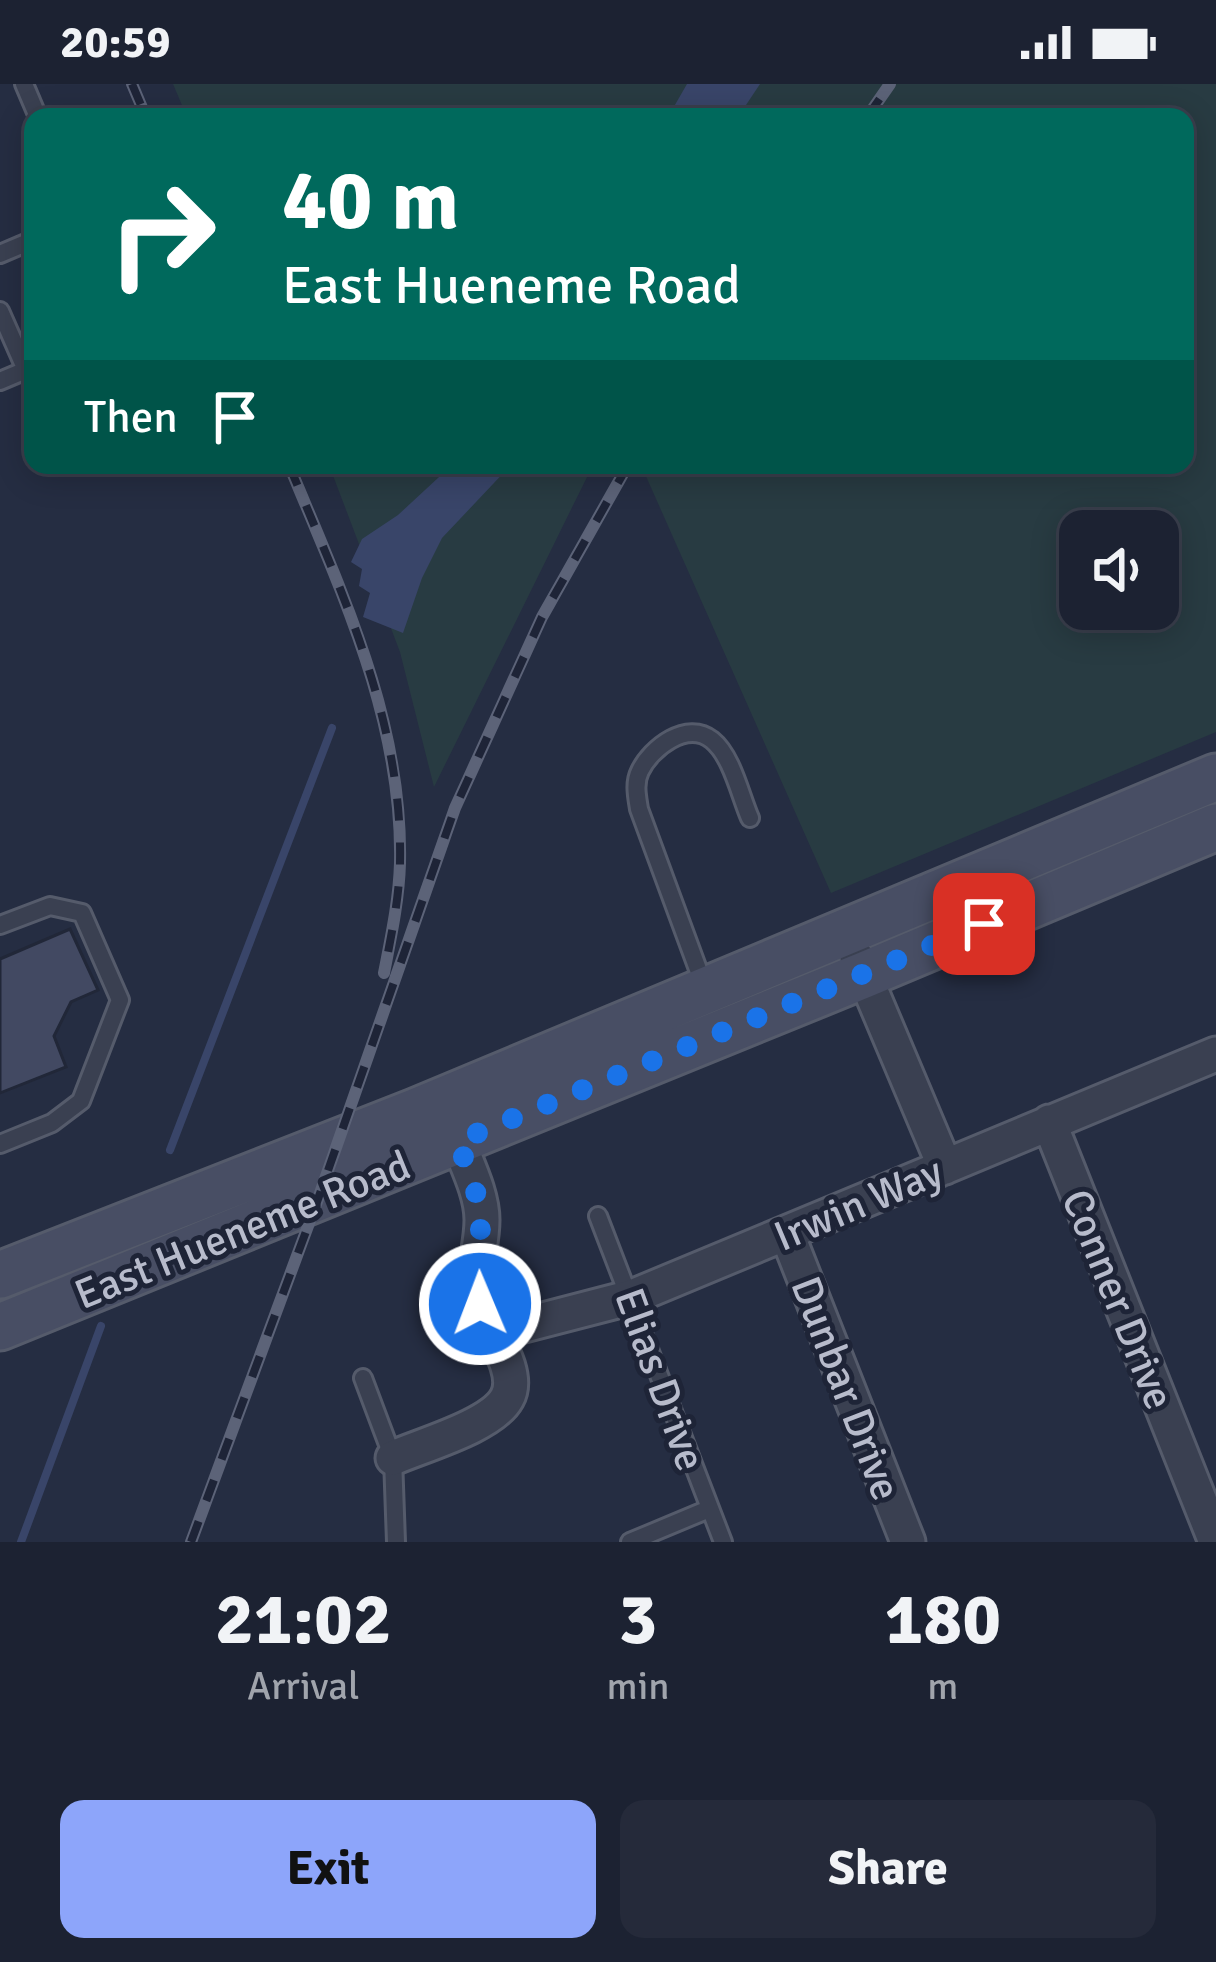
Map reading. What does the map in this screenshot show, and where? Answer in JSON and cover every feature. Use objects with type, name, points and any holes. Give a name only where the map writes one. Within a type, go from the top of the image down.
[{"type":"main road","name":"East Hueneme Road","points":[[0,1328],[458,1141],[856,954],[1216,777]]},
{"type":"main road","name":"East Hueneme Road","points":[[0,1275],[706,992],[856,954],[1216,826]]},
{"type":"main road","points":[[458,1141],[455,1130],[472,1110],[534,1079],[564,1051]]},
{"type":"street","points":[[856,954],[945,1167]]},
{"type":"street","name":"Irwin Way","points":[[493,1333],[632,1297],[1216,1054]]},
{"type":"street","name":"Conner Drive","points":[[1048,1123],[1216,1542]]},
{"type":"street","points":[[393,1458],[482,1420],[502,1405],[511,1388],[480,1304],[474,1268],[480,1205],[458,1141]]},
{"type":"street","name":"Dunbar Drive","points":[[787,1234],[908,1542]]},
{"type":"lane","points":[[0,311],[24,365]]},
{"type":"lane","points":[[706,992],[639,809],[640,770],[664,742],[702,734],[715,742],[726,760],[750,818]]},
{"type":"lane","points":[[0,925],[50,906],[82,913],[120,1000],[81,1101],[52,1123],[0,1144]]},
{"type":"lane","name":"Elias Drive","points":[[598,1216],[723,1542]]},
{"type":"lane","points":[[363,1378],[393,1458],[395,1542]]},
{"type":"lane","points":[[630,1542],[709,1509]]},
{"type":"shaded area","points":[[173,84],[1216,84],[1216,732],[831,893],[645,474],[1194,474],[1194,108],[183,108]]},
{"type":"shaded area","points":[[332,474],[589,474],[434,787],[400,652]]},
{"type":"water","points":[[687,84],[760,84],[744,108],[673,108]]},
{"type":"water","points":[[442,474],[502,474],[442,538],[403,633],[363,617],[370,593],[359,586],[362,569],[351,562],[362,539],[398,515]]},
{"type":"building","points":[[70,929],[98,990],[71,1002],[54,1036],[66,1067],[0,1093],[0,959]]},
{"type":"waterway","points":[[170,1150],[332,728]]},
{"type":"waterway","points":[[21,1542],[101,1326]]},
{"type":"railway","points":[[132,84],[142,108]]},
{"type":"railway","points":[[873,108],[890,84]]},
{"type":"railway","points":[[293,474],[366,659],[391,759],[400,863],[384,973]]},
{"type":"railway","points":[[191,1542],[455,808],[542,617],[623,474]]},
{"type":"route","points":[[480,1304],[474,1268],[480,1205],[458,1141],[984,924]]}]
